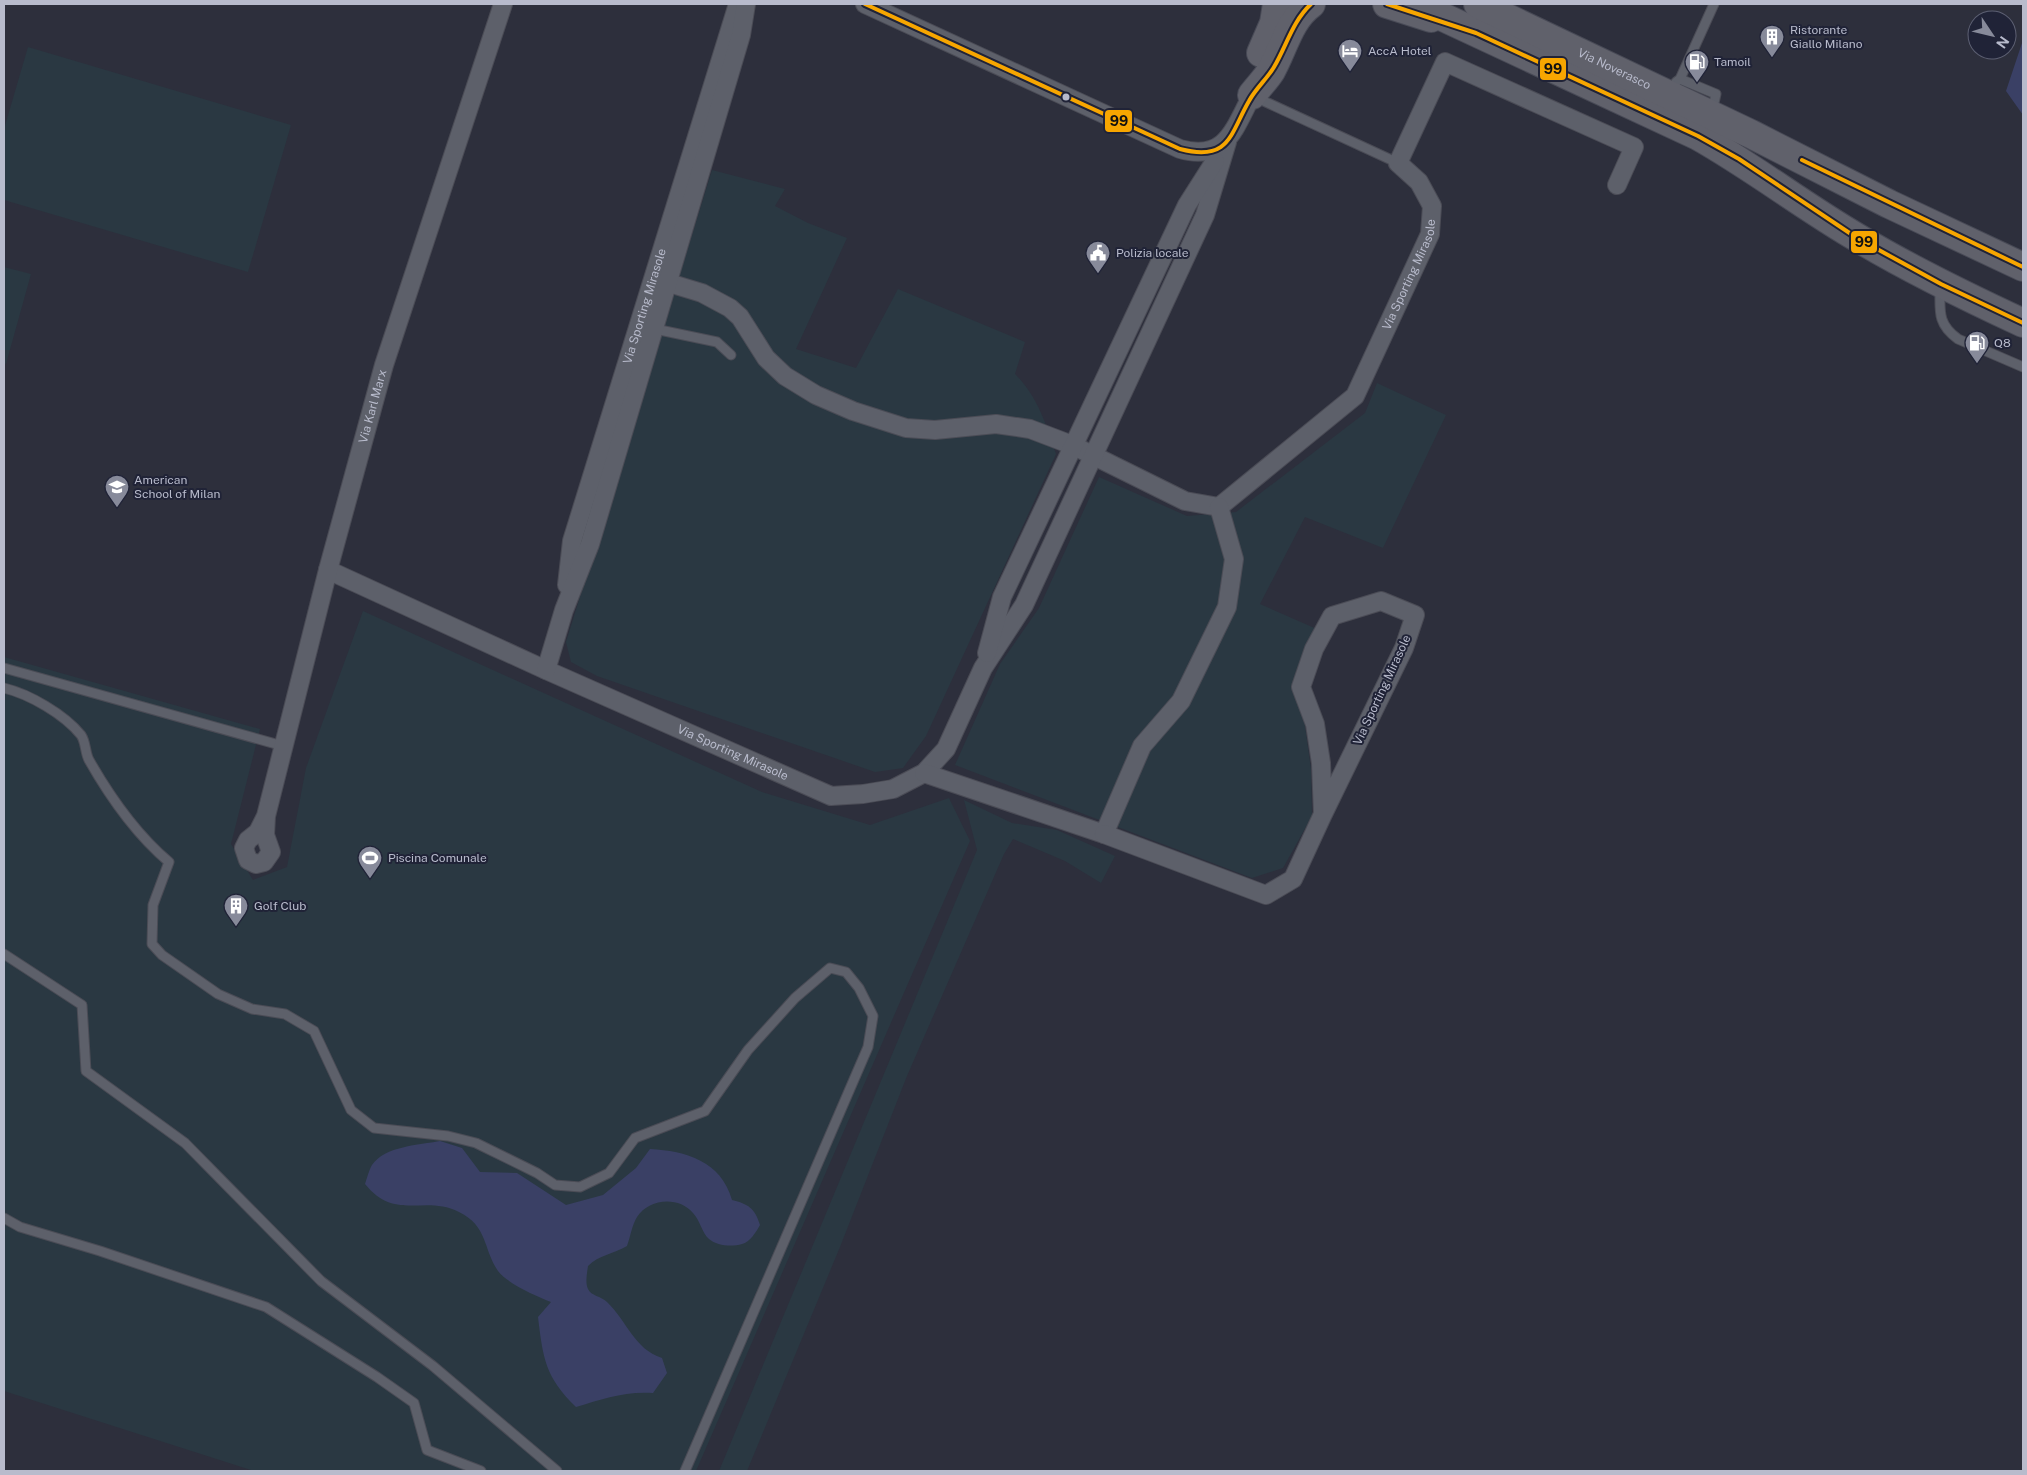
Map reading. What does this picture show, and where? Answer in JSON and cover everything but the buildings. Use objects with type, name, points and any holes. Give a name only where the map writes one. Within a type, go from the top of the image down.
[{"type":"main road","points":[[1252,95],[1256,64],[1274,23],[1277,4]]},
{"type":"main road","points":[[1252,95],[1271,72],[1290,29],[1303,10],[1311,4]]},
{"type":"main road","points":[[1387,4],[1476,33]]},
{"type":"main road","points":[[1415,4],[1665,121],[1738,159],[1857,238],[1940,284],[2023,323]]},
{"type":"main road","name":"Via Noverasco","points":[[1478,4],[1673,86],[1711,114],[1889,204],[2023,267]]},
{"type":"street","name":"Via Karl Marx","points":[[266,816],[328,570],[384,366],[503,4]]},
{"type":"street","name":"Via Sporting Mirasole","points":[[564,610],[572,541],[738,4]]},
{"type":"street","name":"Via Sporting Mirasole","points":[[546,670],[564,610],[590,544],[669,283],[741,35],[746,4]]},
{"type":"street","points":[[865,4],[1180,149],[1195,154],[1210,150],[1227,142],[1252,95]]},
{"type":"street","points":[[1398,163],[1445,62],[1634,147],[1616,185]]},
{"type":"street","name":"Via Sporting Mirasole","points":[[328,570],[546,670],[831,796],[893,789],[924,774],[946,749],[983,668],[1024,605],[1205,215],[1227,142]]},
{"type":"street","name":"Via Sporting Mirasole","points":[[983,668],[1002,597],[1072,445],[1187,205],[1227,142]]},
{"type":"street","name":"Via Sporting Mirasole","points":[[669,283],[702,293],[730,308],[740,317],[766,358],[785,376],[816,395],[853,411],[906,428],[934,430],[996,424],[1030,428],[1072,445],[1184,501],[1219,507],[1355,396],[1430,234],[1432,206],[1419,182],[1398,163]]},
{"type":"street","points":[[1104,834],[1142,746],[1181,701],[1227,607],[1234,559],[1219,507]]},
{"type":"street","name":"Via Sporting Mirasole","points":[[924,774],[1104,834],[1266,896],[1293,879],[1404,648],[1415,615],[1381,601],[1332,616],[1314,649],[1301,687],[1315,724],[1320,763],[1323,814]]},
{"type":"lane","points":[[1673,86],[1714,4]]},
{"type":"lane","points":[[1252,95],[1398,163]]},
{"type":"lane","points":[[1940,284],[1940,314],[1943,324],[1950,333],[1958,339],[2023,367]]},
{"type":"lane","points":[[655,328],[717,342],[731,355]]},
{"type":"lane","points":[[4,668],[283,746]]},
{"type":"lane","points":[[4,688],[24,693],[68,723],[82,736],[88,758],[124,812],[149,845],[169,862],[153,905],[152,944],[162,955],[218,994],[252,1009],[285,1014],[314,1031],[351,1110],[374,1128],[448,1136],[476,1143],[537,1173],[556,1185],[580,1187],[609,1173],[635,1138],[705,1111],[748,1050],[795,998],[830,968],[846,972],[859,988],[872,1016],[868,1047],[685,1471]]},
{"type":"lane","points":[[4,954],[82,1005],[86,1071],[186,1143],[322,1281],[433,1366],[557,1471]]},
{"type":"lane","points":[[4,1218],[20,1227],[100,1251],[266,1307],[414,1403],[427,1450],[481,1471]]},
{"type":"shaded area","points":[[28,47],[291,125],[248,272],[4,200],[4,129]]},
{"type":"shaded area","points":[[712,170],[785,189],[775,206],[808,223],[847,238],[796,349],[856,368],[898,289],[1025,342],[1015,374],[1030,392],[1045,422],[1056,454],[926,736],[903,768],[875,772],[597,676],[571,662],[566,642]]},
{"type":"shaded area","points":[[4,267],[31,274],[6,364],[4,363]]},
{"type":"shaded area","points":[[1377,383],[1446,415],[1383,548],[1305,517],[1260,604],[1319,630],[1298,675],[1311,769],[1312,816],[1283,868],[1252,878],[955,765],[1000,664],[1039,608],[1099,477],[1187,516],[1236,512],[1365,413]]},
{"type":"shaded area","points":[[363,611],[762,792],[870,825],[949,798],[970,841],[696,1471],[254,1471],[4,1391],[4,657],[260,729],[231,844],[253,880],[287,867],[306,768]]},
{"type":"shaded area","points":[[964,800],[1012,823],[1057,830],[1115,856],[1101,883],[1065,861],[1013,839],[1004,854],[907,1076],[840,1247],[747,1471],[719,1471],[977,850]]},
{"type":"water","points":[[2023,40],[2023,115],[2006,91]]},
{"type":"water","points":[[440,1141],[462,1148],[480,1172],[517,1173],[566,1205],[603,1195],[636,1168],[650,1149],[676,1152],[711,1167],[727,1187],[732,1200],[750,1208],[756,1214],[760,1225],[745,1243],[725,1245],[709,1239],[695,1216],[680,1204],[672,1202],[656,1203],[642,1211],[635,1220],[627,1246],[597,1259],[588,1266],[586,1278],[589,1291],[605,1300],[614,1309],[644,1348],[662,1358],[667,1373],[653,1393],[623,1394],[576,1407],[558,1386],[547,1366],[544,1356],[538,1317],[551,1302],[523,1289],[503,1276],[493,1263],[480,1231],[475,1224],[459,1212],[434,1205],[410,1206],[388,1202],[365,1184],[372,1165],[385,1154],[403,1147]]},
{"type":"transit line","name":"99","points":[[865,4],[1180,149],[1197,152],[1209,152],[1219,148],[1226,142],[1252,96],[1279,59],[1299,18],[1311,4]]},
{"type":"transit line","name":"99","points":[[1387,4],[1476,33],[1698,136],[1739,159],[1857,238],[1941,284],[2023,323]]},
{"type":"transit line","name":"99","points":[[1802,160],[2023,267]]},
{"type":"place","name":"Ristorante Giallo Milano","points":[[1772,58]]},
{"type":"place","name":"AccA Hotel","points":[[1350,72]]},
{"type":"place","name":"Tamoil","points":[[1697,83]]},
{"type":"place","name":"Polizia locale","points":[[1098,274]]},
{"type":"place","name":"Q8","points":[[1977,364]]},
{"type":"place","name":"American School of Milan","points":[[117,508]]},
{"type":"place","name":"Piscina Comunale","points":[[370,879]]},
{"type":"place","name":"Golf Club","points":[[236,927]]}]
